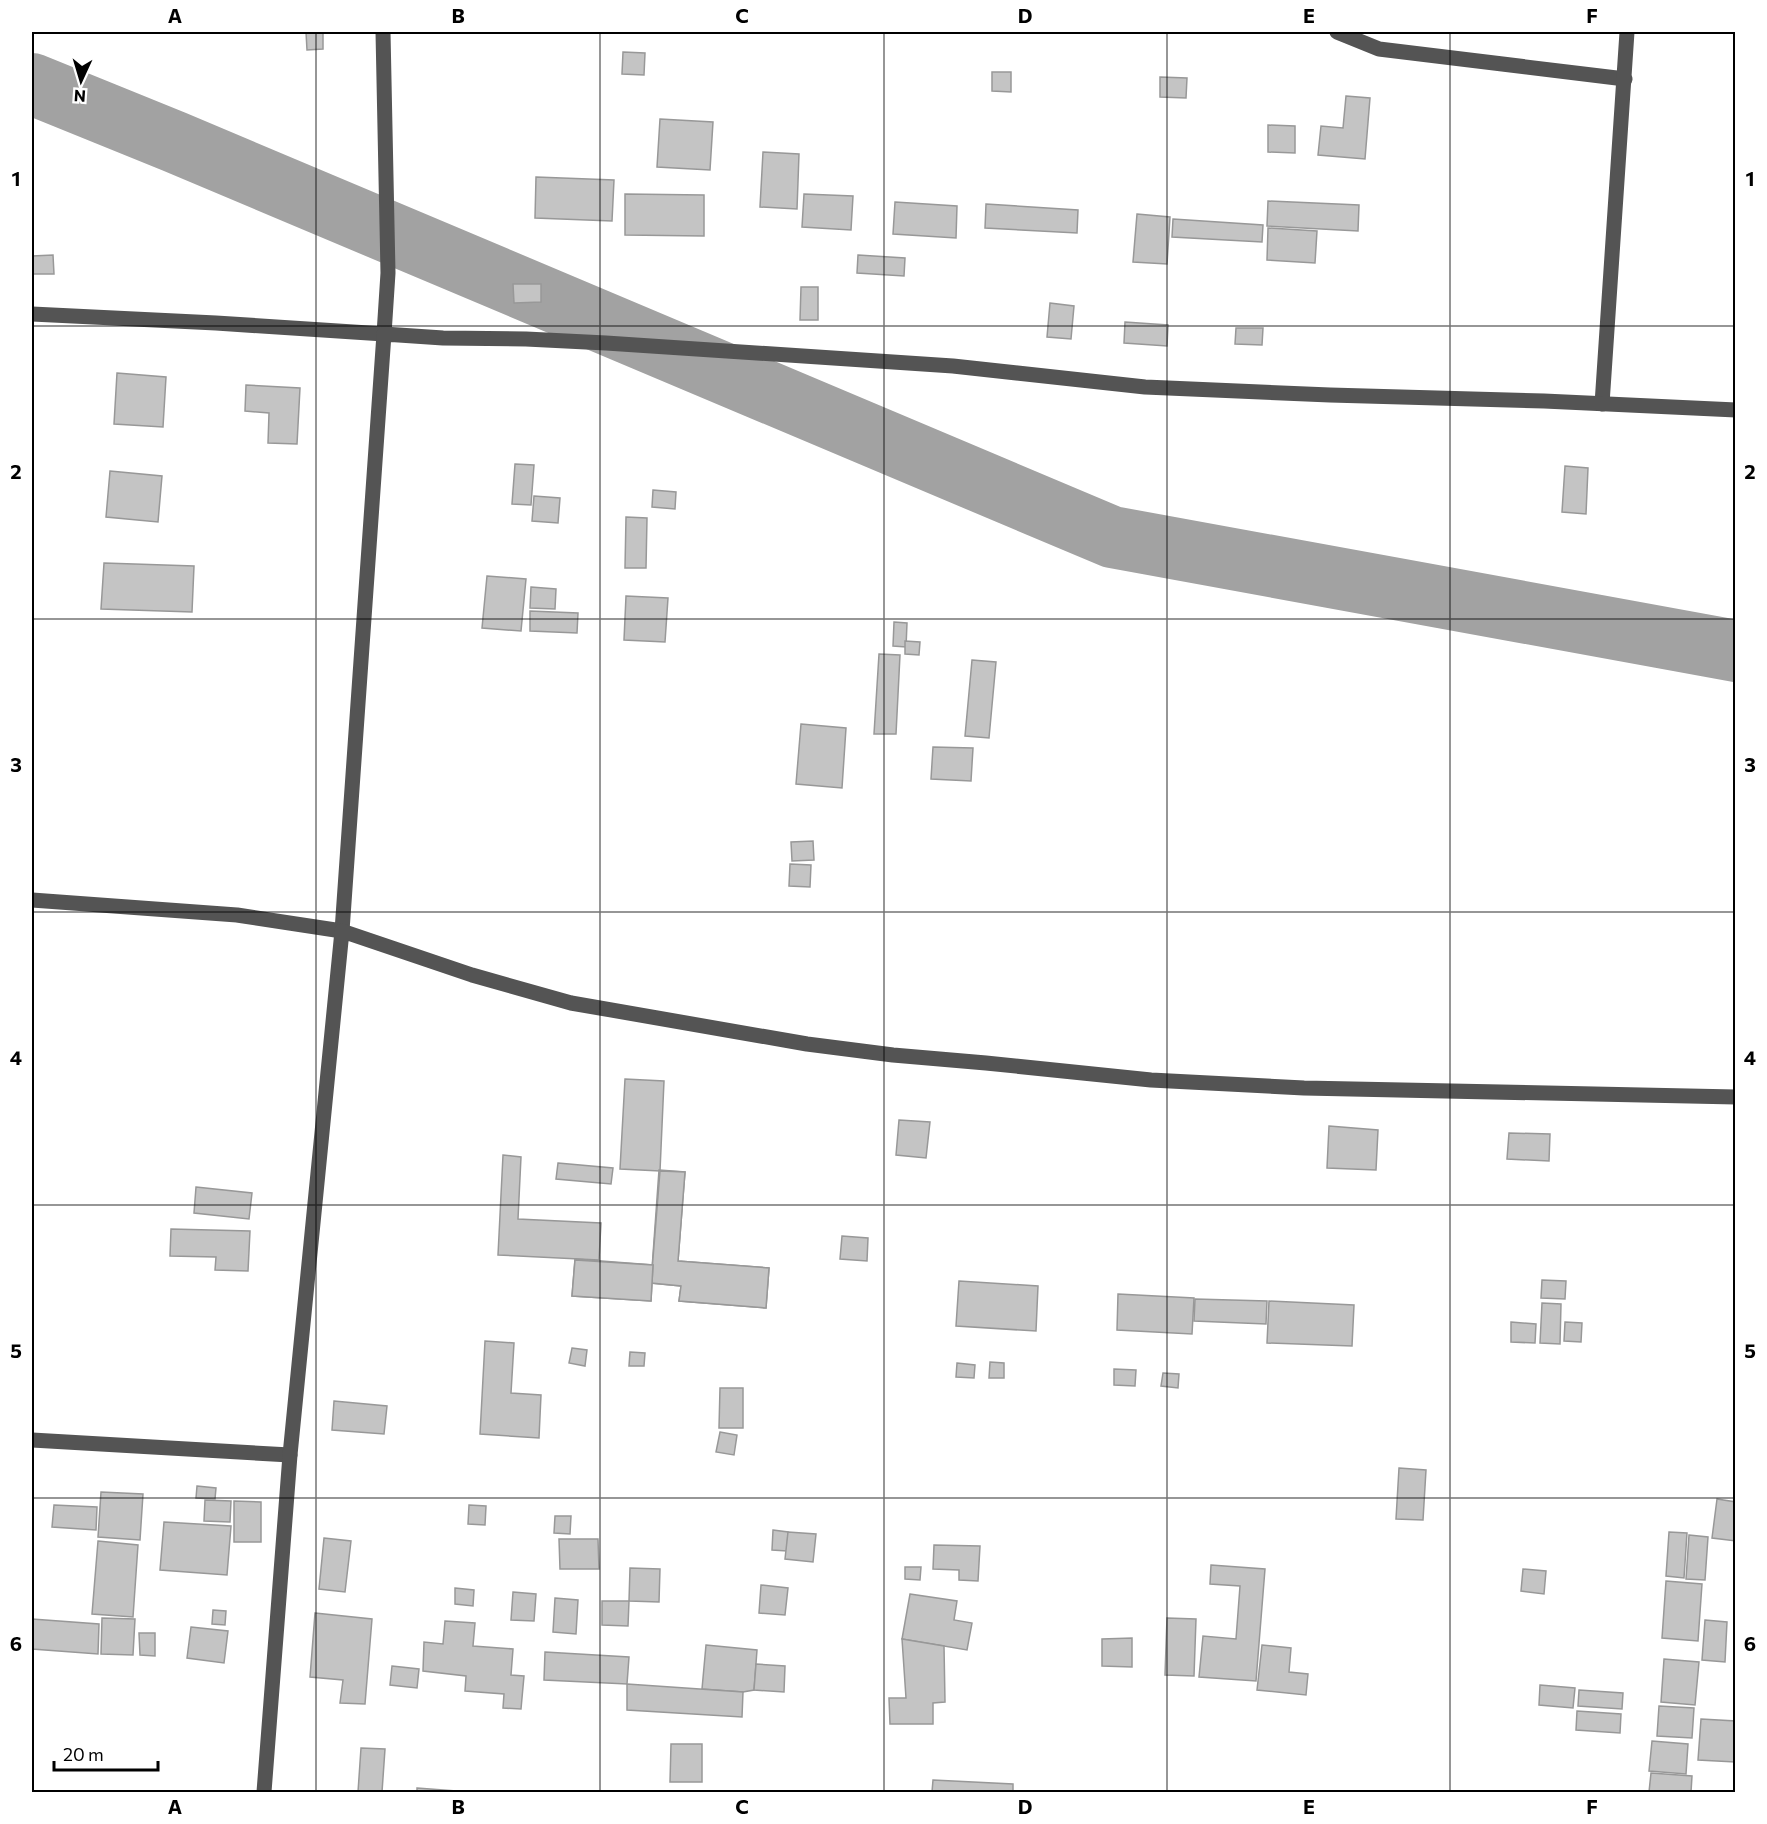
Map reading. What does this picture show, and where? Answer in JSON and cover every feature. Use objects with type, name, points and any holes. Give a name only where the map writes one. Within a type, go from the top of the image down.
[{"type":"street","points":[[264,1792],[291,1455],[342,931],[384,334],[388,273],[383,32]]},
{"type":"street","points":[[1337,32],[1379,49],[1625,79]]},
{"type":"street","points":[[1602,404],[1627,32]]},
{"type":"street","points":[[32,314],[443,338],[606,343],[954,366],[1145,387],[1736,410]]},
{"type":"street","points":[[32,900],[237,915],[342,931],[472,975],[571,1003],[807,1044],[893,1055],[1151,1080],[1304,1088],[1736,1097]]},
{"type":"street","points":[[32,1440],[291,1455]]},
{"type":"building","points":[[306,32],[323,32],[323,49],[307,50]]},
{"type":"building","points":[[623,52],[645,53],[644,75],[622,74]]},
{"type":"building","points":[[992,72],[1011,72],[1011,92],[992,91]]},
{"type":"building","points":[[1160,77],[1187,78],[1186,98],[1160,97]]},
{"type":"building","points":[[1346,96],[1370,98],[1365,159],[1318,155],[1321,126],[1343,128]]},
{"type":"building","points":[[660,119],[713,122],[710,170],[657,167]]},
{"type":"building","points":[[1268,125],[1295,126],[1295,153],[1268,152]]},
{"type":"building","points":[[763,152],[799,154],[797,209],[760,207]]},
{"type":"building","points":[[536,177],[614,180],[612,221],[535,218]]},
{"type":"building","points":[[625,194],[704,195],[704,236],[625,235]]},
{"type":"building","points":[[804,194],[853,196],[851,230],[802,227]]},
{"type":"building","points":[[1268,201],[1359,205],[1358,231],[1267,226]]},
{"type":"building","points":[[895,202],[957,206],[956,238],[893,234]]},
{"type":"building","points":[[986,204],[1078,210],[1077,233],[985,228]]},
{"type":"building","points":[[1137,214],[1170,217],[1167,264],[1133,262]]},
{"type":"building","points":[[1173,219],[1263,225],[1262,242],[1172,237]]},
{"type":"building","points":[[1268,228],[1317,231],[1315,263],[1267,260]]},
{"type":"building","points":[[53,255],[54,274],[32,274],[32,256]]},
{"type":"building","points":[[858,255],[905,258],[904,276],[857,273]]},
{"type":"building","points":[[513,284],[541,284],[541,302],[514,303]]},
{"type":"building","points":[[801,287],[818,287],[818,320],[800,320]]},
{"type":"building","points":[[1050,303],[1074,306],[1071,339],[1047,337]]},
{"type":"building","points":[[1125,322],[1168,325],[1167,346],[1124,343]]},
{"type":"building","points":[[1236,328],[1263,328],[1262,345],[1235,344]]},
{"type":"building","points":[[117,373],[166,377],[163,427],[114,424]]},
{"type":"building","points":[[246,385],[300,388],[297,444],[268,443],[269,413],[245,411]]},
{"type":"building","points":[[515,464],[534,465],[531,505],[512,504]]},
{"type":"building","points":[[1565,466],[1588,468],[1586,514],[1562,512]]},
{"type":"building","points":[[110,471],[162,476],[158,522],[106,517]]},
{"type":"building","points":[[653,490],[676,492],[675,509],[652,507]]},
{"type":"building","points":[[534,496],[560,498],[558,523],[532,521]]},
{"type":"building","points":[[626,517],[647,518],[646,568],[625,568]]},
{"type":"building","points":[[104,563],[194,566],[192,612],[101,609]]},
{"type":"building","points":[[487,576],[526,579],[521,631],[482,628]]},
{"type":"building","points":[[531,587],[556,589],[555,609],[530,608]]},
{"type":"building","points":[[626,596],[668,598],[665,642],[624,640]]},
{"type":"building","points":[[530,611],[578,613],[577,633],[530,631]]},
{"type":"building","points":[[894,622],[907,623],[906,647],[893,646]]},
{"type":"building","points":[[905,641],[920,642],[919,655],[905,654]]},
{"type":"building","points":[[879,654],[900,655],[896,734],[874,734]]},
{"type":"building","points":[[972,660],[996,662],[989,738],[965,736]]},
{"type":"building","points":[[801,724],[846,728],[842,788],[796,784]]},
{"type":"building","points":[[933,747],[973,748],[971,781],[931,779]]},
{"type":"building","points":[[813,841],[814,860],[792,861],[791,842]]},
{"type":"building","points":[[790,864],[811,865],[810,887],[789,886]]},
{"type":"building","points":[[625,1079],[664,1081],[660,1171],[620,1169]]},
{"type":"building","points":[[899,1120],[930,1122],[926,1158],[896,1155]]},
{"type":"building","points":[[1329,1126],[1378,1130],[1376,1170],[1327,1168]]},
{"type":"building","points":[[1509,1133],[1550,1134],[1549,1161],[1507,1159]]},
{"type":"building","points":[[503,1155],[521,1157],[518,1219],[601,1223],[599,1260],[498,1255]]},
{"type":"building","points":[[558,1163],[613,1168],[611,1184],[556,1179]]},
{"type":"building","points":[[659,1170],[685,1172],[678,1261],[769,1268],[766,1308],[679,1301],[681,1286],[651,1283]]},
{"type":"building","points":[[660,1171],[685,1172],[678,1261],[769,1268],[766,1308],[679,1301],[681,1286],[651,1283]]},
{"type":"building","points":[[196,1187],[252,1193],[249,1219],[194,1213]]},
{"type":"building","points":[[171,1229],[250,1231],[248,1271],[215,1270],[216,1257],[170,1256]]},
{"type":"building","points":[[842,1236],[868,1238],[867,1261],[840,1259]]},
{"type":"building","points":[[575,1259],[653,1265],[651,1301],[572,1296]]},
{"type":"building","points":[[575,1260],[653,1265],[651,1301],[572,1296]]},
{"type":"building","points":[[1542,1280],[1566,1281],[1565,1299],[1541,1298]]},
{"type":"building","points":[[959,1281],[1038,1286],[1036,1331],[956,1326]]},
{"type":"building","points":[[1118,1294],[1194,1298],[1192,1334],[1117,1330]]},
{"type":"building","points":[[1195,1299],[1267,1301],[1266,1324],[1194,1321]]},
{"type":"building","points":[[1269,1301],[1354,1305],[1352,1346],[1267,1343]]},
{"type":"building","points":[[1542,1303],[1561,1304],[1560,1344],[1540,1343]]},
{"type":"building","points":[[1511,1322],[1536,1324],[1535,1343],[1511,1342]]},
{"type":"building","points":[[1565,1322],[1582,1323],[1581,1342],[1564,1341]]},
{"type":"building","points":[[485,1341],[514,1343],[511,1393],[541,1395],[539,1438],[480,1434]]},
{"type":"building","points":[[572,1348],[587,1350],[585,1366],[569,1363]]},
{"type":"building","points":[[630,1352],[645,1353],[644,1366],[629,1366]]},
{"type":"building","points":[[990,1362],[1004,1363],[1004,1378],[989,1378]]},
{"type":"building","points":[[957,1363],[975,1365],[974,1378],[956,1377]]},
{"type":"building","points":[[1114,1369],[1136,1370],[1135,1386],[1114,1385]]},
{"type":"building","points":[[1163,1373],[1179,1374],[1178,1388],[1161,1386]]},
{"type":"building","points":[[720,1388],[743,1388],[743,1428],[719,1428]]},
{"type":"building","points":[[334,1401],[387,1406],[384,1434],[332,1430]]},
{"type":"building","points":[[720,1432],[737,1435],[734,1455],[716,1452]]},
{"type":"building","points":[[1399,1468],[1426,1470],[1423,1520],[1396,1519]]},
{"type":"building","points":[[197,1486],[216,1488],[215,1499],[196,1498]]},
{"type":"building","points":[[101,1492],[143,1494],[140,1540],[98,1537]]},
{"type":"building","points":[[1717,1499],[1736,1502],[1736,1541],[1712,1538]]},
{"type":"building","points":[[205,1500],[231,1501],[230,1522],[204,1521]]},
{"type":"building","points":[[234,1501],[261,1502],[261,1542],[234,1542]]},
{"type":"building","points":[[54,1505],[97,1507],[96,1530],[52,1527]]},
{"type":"building","points":[[469,1505],[486,1506],[485,1525],[468,1524]]},
{"type":"building","points":[[555,1516],[571,1516],[570,1534],[554,1533]]},
{"type":"building","points":[[164,1522],[231,1526],[227,1575],[160,1570]]},
{"type":"building","points":[[773,1530],[788,1532],[787,1551],[772,1550]]},
{"type":"building","points":[[788,1532],[816,1534],[813,1562],[785,1559]]},
{"type":"building","points":[[1669,1532],[1687,1533],[1684,1578],[1666,1576]]},
{"type":"building","points":[[1689,1535],[1708,1537],[1705,1580],[1686,1579]]},
{"type":"building","points":[[324,1538],[351,1541],[345,1592],[319,1589]]},
{"type":"building","points":[[559,1539],[598,1539],[599,1569],[560,1569]]},
{"type":"building","points":[[98,1541],[138,1545],[133,1617],[92,1614]]},
{"type":"building","points":[[934,1545],[980,1546],[978,1581],[959,1580],[959,1570],[933,1569]]},
{"type":"building","points":[[1211,1565],[1265,1569],[1256,1681],[1199,1677],[1203,1636],[1236,1639],[1240,1586],[1210,1584]]},
{"type":"building","points":[[905,1567],[921,1567],[920,1580],[905,1579]]},
{"type":"building","points":[[630,1568],[660,1569],[659,1602],[629,1601]]},
{"type":"building","points":[[1523,1569],[1546,1571],[1544,1594],[1521,1591]]},
{"type":"building","points":[[1666,1581],[1702,1584],[1698,1641],[1662,1638]]},
{"type":"building","points":[[761,1585],[788,1588],[785,1615],[759,1613]]},
{"type":"building","points":[[455,1588],[474,1590],[473,1606],[455,1604]]},
{"type":"building","points":[[513,1592],[536,1594],[534,1621],[511,1620]]},
{"type":"building","points":[[910,1594],[957,1601],[954,1620],[972,1623],[967,1650],[902,1639]]},
{"type":"building","points":[[555,1598],[578,1600],[576,1634],[553,1632]]},
{"type":"building","points":[[602,1601],[629,1601],[628,1626],[602,1625]]},
{"type":"building","points":[[213,1610],[226,1611],[225,1625],[212,1624]]},
{"type":"building","points":[[315,1613],[372,1619],[365,1704],[340,1703],[343,1680],[310,1677]]},
{"type":"building","points":[[102,1618],[135,1619],[133,1655],[101,1654]]},
{"type":"building","points":[[1167,1618],[1196,1619],[1194,1676],[1165,1675]]},
{"type":"building","points":[[32,1619],[99,1624],[98,1654],[32,1649]]},
{"type":"building","points":[[1705,1620],[1727,1622],[1725,1662],[1702,1660]]},
{"type":"building","points":[[445,1621],[475,1623],[473,1646],[513,1649],[511,1675],[524,1676],[521,1709],[503,1708],[504,1694],[465,1691],[466,1676],[423,1671],[424,1642],[443,1644]]},
{"type":"building","points":[[191,1627],[228,1631],[224,1663],[187,1658]]},
{"type":"building","points":[[139,1633],[155,1633],[155,1656],[140,1655]]},
{"type":"building","points":[[1132,1638],[1132,1667],[1102,1666],[1102,1639]]},
{"type":"building","points":[[902,1639],[944,1646],[945,1702],[933,1703],[933,1724],[890,1724],[889,1698],[906,1698]]},
{"type":"building","points":[[706,1645],[757,1650],[754,1690],[743,1692],[702,1689]]},
{"type":"building","points":[[1262,1645],[1291,1648],[1289,1672],[1308,1674],[1306,1695],[1257,1690]]},
{"type":"building","points":[[545,1652],[629,1657],[627,1684],[544,1680]]},
{"type":"building","points":[[1664,1659],[1699,1662],[1695,1705],[1661,1702]]},
{"type":"building","points":[[756,1664],[785,1666],[784,1692],[754,1690]]},
{"type":"building","points":[[392,1666],[419,1669],[417,1688],[390,1685]]},
{"type":"building","points":[[627,1684],[743,1692],[742,1717],[627,1710]]},
{"type":"building","points":[[1540,1685],[1575,1688],[1573,1708],[1539,1705]]},
{"type":"building","points":[[1579,1690],[1623,1693],[1622,1709],[1578,1706]]},
{"type":"building","points":[[1659,1706],[1694,1708],[1692,1738],[1657,1736]]},
{"type":"building","points":[[1577,1711],[1621,1714],[1620,1733],[1576,1730]]},
{"type":"building","points":[[1701,1719],[1736,1721],[1735,1762],[1698,1760]]},
{"type":"building","points":[[1652,1741],[1688,1744],[1686,1774],[1649,1771]]},
{"type":"building","points":[[671,1744],[702,1744],[702,1782],[670,1782]]},
{"type":"building","points":[[361,1748],[385,1749],[382,1792],[358,1792]]},
{"type":"building","points":[[1651,1773],[1692,1776],[1691,1792],[1649,1792]]},
{"type":"building","points":[[933,1780],[1013,1784],[1013,1792],[932,1792]]},
{"type":"building","points":[[417,1788],[456,1791],[456,1792],[417,1792]]},
{"type":"waterway","points":[[32,84],[175,142],[1112,537],[1736,651]]}]
